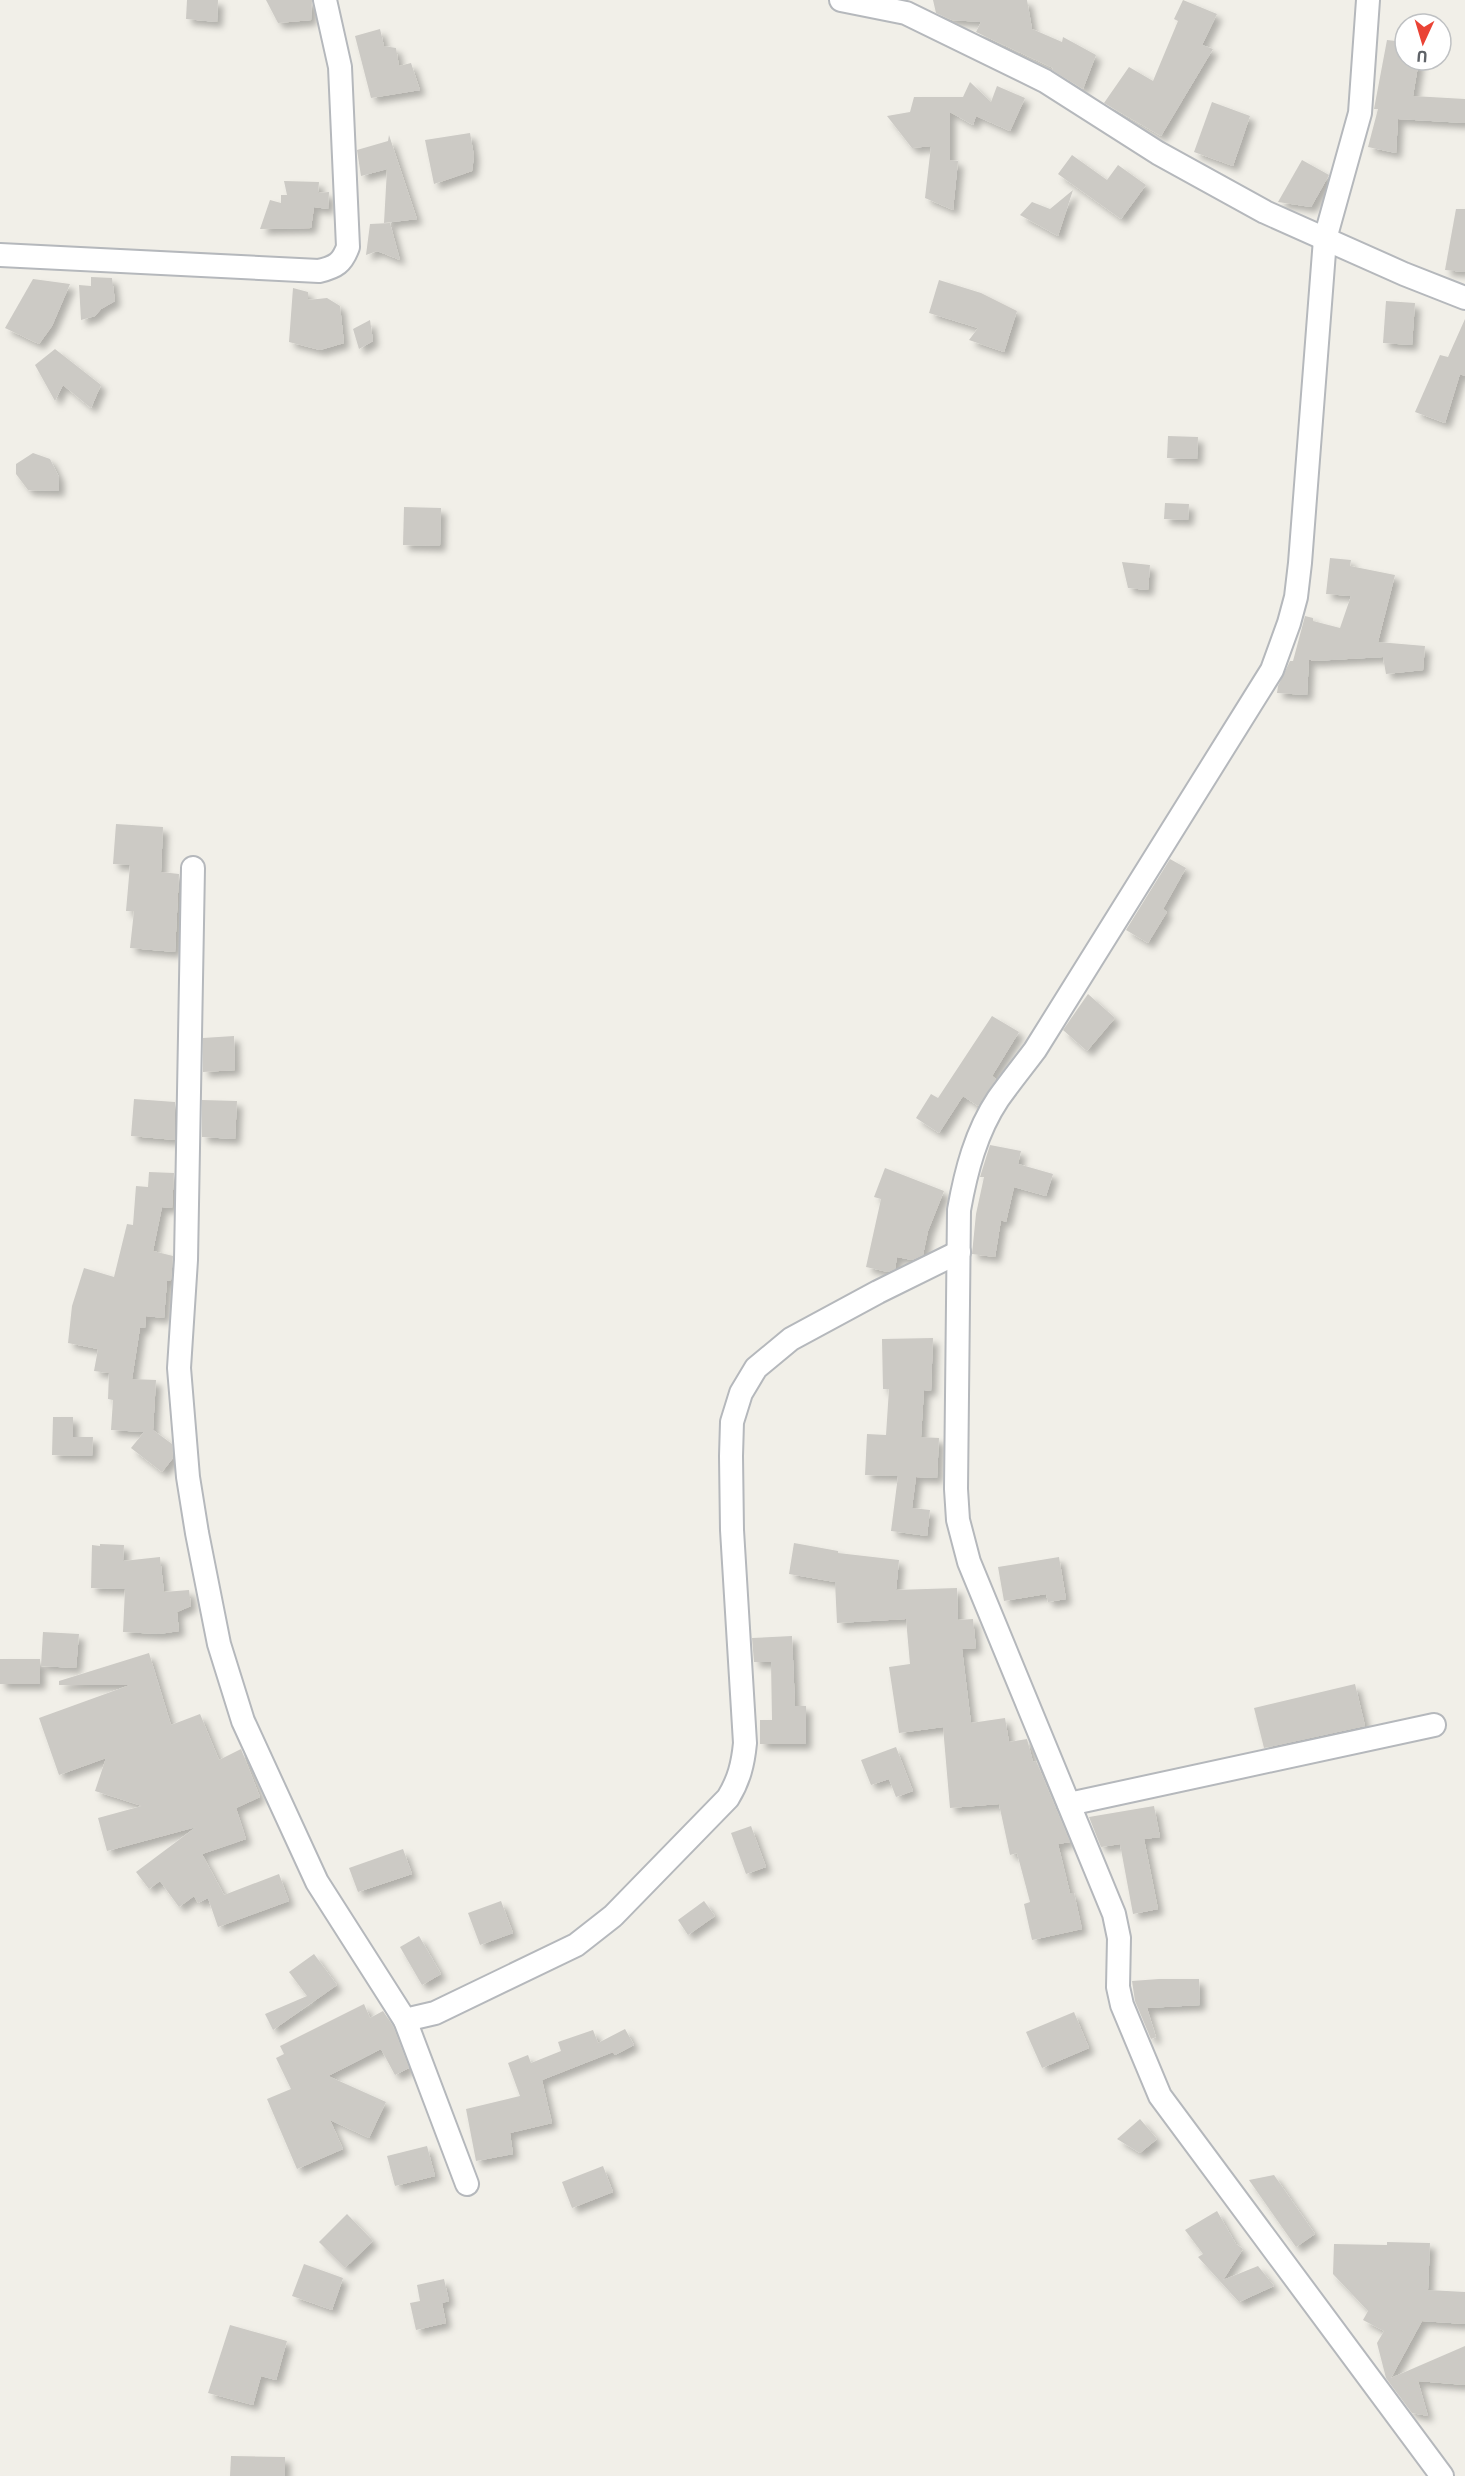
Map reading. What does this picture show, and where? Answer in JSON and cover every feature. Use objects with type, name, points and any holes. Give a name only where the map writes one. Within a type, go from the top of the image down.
[{"type":"street","points":[[0,255],[319,271],[335,267],[343,260],[348,247],[340,67],[325,0]]},
{"type":"street","points":[[841,0],[906,13],[1045,81],[1158,153],[1265,212],[1404,274],[1465,298]]},
{"type":"street","points":[[1368,0],[1360,113],[1325,239],[1296,597],[1272,670],[1035,1050],[998,1100],[984,1125],[965,1179],[959,1210],[956,1490],[958,1520],[969,1562],[1114,1914],[1119,1938],[1118,1987],[1122,2005],[1160,2096],[1442,2476]]},
{"type":"street","points":[[193,868],[186,1260],[179,1368],[188,1477],[219,1644],[243,1721],[317,1882],[405,2020],[467,2184]]},
{"type":"street","points":[[405,2020],[435,2013],[576,1945],[613,1916],[728,1798],[743,1766],[746,1743],[732,1530],[732,1422],[741,1393],[756,1368],[791,1339],[959,1252]]},
{"type":"street","points":[[1069,1804],[1434,1725]]},
{"type":"building","points":[[187,0],[218,0],[217,22],[186,19]]},
{"type":"building","points":[[266,0],[312,0],[311,20],[278,23]]},
{"type":"building","points":[[933,0],[1027,0],[1032,29],[1062,42],[1063,37],[1096,55],[1083,89],[1052,70],[1053,68],[976,32],[981,22],[952,20],[936,13]]},
{"type":"building","points":[[1183,0],[1217,14],[1202,45],[1213,49],[1161,136],[1104,103],[1129,67],[1153,81],[1178,21],[1174,19]]},
{"type":"building","points":[[380,29],[384,46],[396,48],[399,66],[411,63],[420,90],[371,98],[355,36]]},
{"type":"building","points":[[1387,40],[1393,41],[1393,72],[1417,72],[1413,96],[1465,99],[1465,123],[1398,119],[1396,153],[1368,147],[1378,109],[1374,109]]},
{"type":"building","points":[[970,82],[991,102],[997,86],[1025,98],[1010,131],[976,116],[973,125],[950,112],[950,160],[958,161],[953,210],[925,198],[931,146],[912,148],[887,116],[910,112],[914,97],[963,97]]},
{"type":"building","points":[[1212,102],[1250,116],[1233,166],[1194,152]]},
{"type":"building","points":[[470,133],[474,156],[472,171],[434,184],[425,140]]},
{"type":"building","points":[[389,135],[417,219],[384,223],[387,169],[361,176],[357,150],[388,141]]},
{"type":"building","points":[[1072,155],[1107,180],[1118,165],[1146,185],[1121,219],[1058,174]]},
{"type":"building","points":[[1302,160],[1329,175],[1311,207],[1278,202]]},
{"type":"building","points":[[284,181],[319,182],[318,193],[329,192],[328,209],[314,207],[311,228],[260,229],[270,200],[281,203],[281,195],[287,195]]},
{"type":"building","points":[[1073,190],[1058,236],[1020,215],[1032,202],[1050,209]]},
{"type":"building","points":[[1456,209],[1465,209],[1465,272],[1445,270]]},
{"type":"building","points":[[390,223],[400,260],[377,251],[366,255],[370,224]]},
{"type":"building","points":[[91,277],[112,278],[115,301],[101,309],[95,316],[81,320],[79,285],[91,286]]},
{"type":"building","points":[[33,279],[70,284],[52,326],[39,344],[5,328]]},
{"type":"building","points":[[939,280],[981,293],[1017,311],[1004,352],[969,340],[978,328],[929,313]]},
{"type":"building","points":[[293,288],[308,292],[308,300],[327,298],[340,306],[344,343],[320,350],[289,342]]},
{"type":"building","points":[[1386,301],[1415,303],[1412,345],[1383,343]]},
{"type":"building","points":[[1465,319],[1465,376],[1460,374],[1445,423],[1415,412],[1440,355],[1448,357]]},
{"type":"building","points":[[370,320],[373,341],[359,349],[353,329]]},
{"type":"building","points":[[55,349],[101,385],[91,408],[63,385],[55,401],[35,365]]},
{"type":"building","points":[[1168,436],[1198,437],[1197,459],[1167,458]]},
{"type":"building","points":[[33,453],[50,459],[59,477],[59,491],[28,490],[16,474],[16,464]]},
{"type":"building","points":[[1165,503],[1189,504],[1188,520],[1164,519]]},
{"type":"building","points":[[404,507],[441,508],[440,546],[403,545]]},
{"type":"building","points":[[1330,558],[1351,560],[1350,566],[1395,575],[1378,642],[1425,646],[1423,670],[1386,674],[1383,657],[1313,661],[1309,659],[1307,695],[1277,693],[1290,661],[1293,661],[1305,616],[1313,618],[1313,621],[1340,628],[1351,596],[1326,594]]},
{"type":"building","points":[[1122,562],[1150,565],[1148,590],[1128,588]]},
{"type":"building","points":[[116,824],[163,827],[161,872],[179,874],[175,952],[130,948],[134,911],[126,911],[130,865],[113,864]]},
{"type":"building","points":[[1170,859],[1186,868],[1163,909],[1167,912],[1148,943],[1126,930]]},
{"type":"building","points":[[1088,994],[1115,1018],[1087,1051],[1063,1030]]},
{"type":"building","points":[[992,1016],[1019,1032],[992,1076],[996,1079],[978,1106],[963,1096],[939,1133],[916,1118],[931,1094],[938,1098]]},
{"type":"building","points":[[234,1036],[235,1070],[203,1072],[203,1038]]},
{"type":"building","points":[[134,1099],[175,1102],[175,1140],[131,1136]]},
{"type":"building","points":[[202,1100],[237,1101],[235,1139],[202,1137]]},
{"type":"building","points":[[990,1145],[1021,1151],[1018,1164],[1053,1174],[1046,1196],[1014,1187],[1006,1222],[1001,1220],[995,1257],[972,1254],[976,1214],[984,1177],[980,1177]]},
{"type":"building","points":[[885,1168],[944,1191],[928,1231],[923,1255],[912,1260],[897,1257],[895,1269],[888,1272],[866,1267],[881,1199],[874,1197]]},
{"type":"building","points":[[149,1172],[174,1173],[172,1208],[162,1207],[153,1251],[173,1256],[171,1280],[167,1281],[164,1318],[146,1316],[145,1328],[140,1328],[132,1379],[156,1380],[153,1430],[172,1444],[173,1458],[162,1472],[131,1448],[144,1432],[111,1430],[113,1400],[108,1399],[109,1373],[94,1371],[98,1349],[68,1343],[72,1306],[84,1268],[114,1277],[127,1224],[133,1225],[136,1186],[148,1187]]},
{"type":"building","points":[[933,1338],[931,1391],[924,1390],[921,1437],[939,1438],[937,1478],[916,1477],[912,1508],[930,1510],[927,1536],[891,1531],[898,1476],[865,1475],[867,1434],[886,1435],[889,1389],[883,1389],[882,1339]]},
{"type":"building","points":[[53,1417],[73,1417],[73,1437],[93,1437],[92,1456],[52,1455]]},
{"type":"building","points":[[794,1543],[838,1551],[838,1553],[899,1560],[896,1590],[957,1588],[958,1620],[973,1619],[976,1648],[962,1649],[971,1723],[1005,1718],[1009,1742],[1027,1739],[1033,1762],[1036,1761],[1070,1842],[1058,1844],[1070,1893],[1074,1893],[1082,1929],[1032,1940],[1024,1904],[1030,1902],[1017,1853],[1010,1855],[999,1804],[950,1808],[943,1727],[899,1733],[889,1667],[910,1664],[906,1619],[837,1623],[835,1582],[789,1574]]},
{"type":"building","points":[[100,1544],[124,1545],[123,1561],[160,1557],[164,1592],[189,1590],[191,1606],[177,1612],[179,1631],[159,1634],[123,1632],[125,1589],[91,1588],[92,1545],[100,1546]]},
{"type":"building","points":[[1059,1557],[1066,1599],[1048,1602],[1046,1594],[1004,1601],[998,1567]]},
{"type":"building","points":[[43,1632],[79,1634],[76,1668],[41,1666]]},
{"type":"building","points":[[792,1636],[795,1706],[806,1706],[806,1744],[760,1744],[760,1720],[772,1720],[771,1662],[754,1662],[752,1638]]},
{"type":"building","points":[[149,1653],[171,1725],[200,1714],[219,1760],[241,1749],[260,1797],[236,1808],[246,1839],[202,1854],[224,1895],[279,1874],[289,1901],[218,1927],[208,1898],[198,1903],[194,1896],[179,1907],[160,1881],[149,1889],[136,1872],[196,1827],[107,1851],[98,1818],[142,1806],[95,1791],[106,1758],[59,1775],[39,1718],[130,1685],[59,1685],[59,1681]]},
{"type":"building","points":[[0,1659],[40,1659],[40,1684],[0,1684]]},
{"type":"building","points":[[1355,1684],[1365,1726],[1264,1748],[1254,1708]]},
{"type":"building","points":[[896,1747],[913,1791],[896,1797],[889,1779],[871,1785],[861,1760]]},
{"type":"building","points":[[1154,1806],[1160,1837],[1144,1839],[1158,1909],[1133,1914],[1120,1844],[1101,1847],[1089,1817]]},
{"type":"building","points":[[751,1826],[766,1867],[746,1874],[731,1833]]},
{"type":"building","points":[[403,1849],[412,1874],[358,1892],[349,1868]]},
{"type":"building","points":[[501,1901],[513,1933],[480,1945],[468,1913]]},
{"type":"building","points":[[704,1901],[715,1916],[688,1935],[678,1920]]},
{"type":"building","points":[[419,1936],[441,1974],[422,1985],[400,1947]]},
{"type":"building","points":[[314,1954],[337,1985],[273,2030],[265,2014],[307,1996],[289,1972]]},
{"type":"building","points":[[1199,1979],[1200,2005],[1147,2008],[1156,2037],[1151,2039],[1135,2001],[1132,1981]]},
{"type":"building","points":[[364,2004],[370,2018],[383,2011],[393,2026],[409,2068],[395,2075],[381,2049],[328,2076],[386,2102],[369,2138],[330,2120],[343,2149],[297,2169],[267,2099],[291,2089],[276,2058],[284,2054],[280,2046]]},
{"type":"building","points":[[1074,2012],[1089,2048],[1042,2068],[1026,2032]]},
{"type":"building","points":[[625,2029],[634,2045],[615,2055],[613,2052],[542,2080],[552,2123],[510,2133],[513,2154],[476,2161],[466,2109],[520,2096],[508,2063],[528,2055],[531,2063],[561,2051],[558,2042],[593,2030],[598,2043]]},
{"type":"building","points":[[1140,2119],[1157,2139],[1140,2153],[1117,2139]]},
{"type":"building","points":[[427,2146],[435,2176],[395,2186],[387,2156]]},
{"type":"building","points":[[603,2166],[613,2192],[572,2208],[562,2182]]},
{"type":"building","points":[[1274,2175],[1315,2234],[1296,2247],[1249,2180]]},
{"type":"building","points":[[1217,2211],[1236,2244],[1243,2249],[1223,2280],[1258,2266],[1274,2286],[1239,2302],[1198,2257],[1203,2254],[1185,2230]]},
{"type":"building","points":[[347,2214],[373,2241],[345,2268],[319,2242]]},
{"type":"building","points":[[1387,2242],[1430,2243],[1428,2290],[1465,2292],[1465,2324],[1422,2321],[1391,2378],[1465,2346],[1465,2385],[1418,2381],[1428,2416],[1412,2413],[1386,2378],[1377,2343],[1384,2331],[1363,2320],[1368,2311],[1333,2274],[1334,2244],[1387,2245]]},
{"type":"building","points":[[304,2264],[343,2278],[332,2310],[292,2296]]},
{"type":"building","points":[[444,2279],[449,2301],[442,2303],[446,2323],[416,2330],[410,2303],[420,2301],[417,2285]]},
{"type":"building","points":[[230,2325],[287,2341],[276,2380],[261,2376],[253,2405],[208,2393]]},
{"type":"building","points":[[231,2456],[285,2457],[285,2476],[230,2476]]}]
